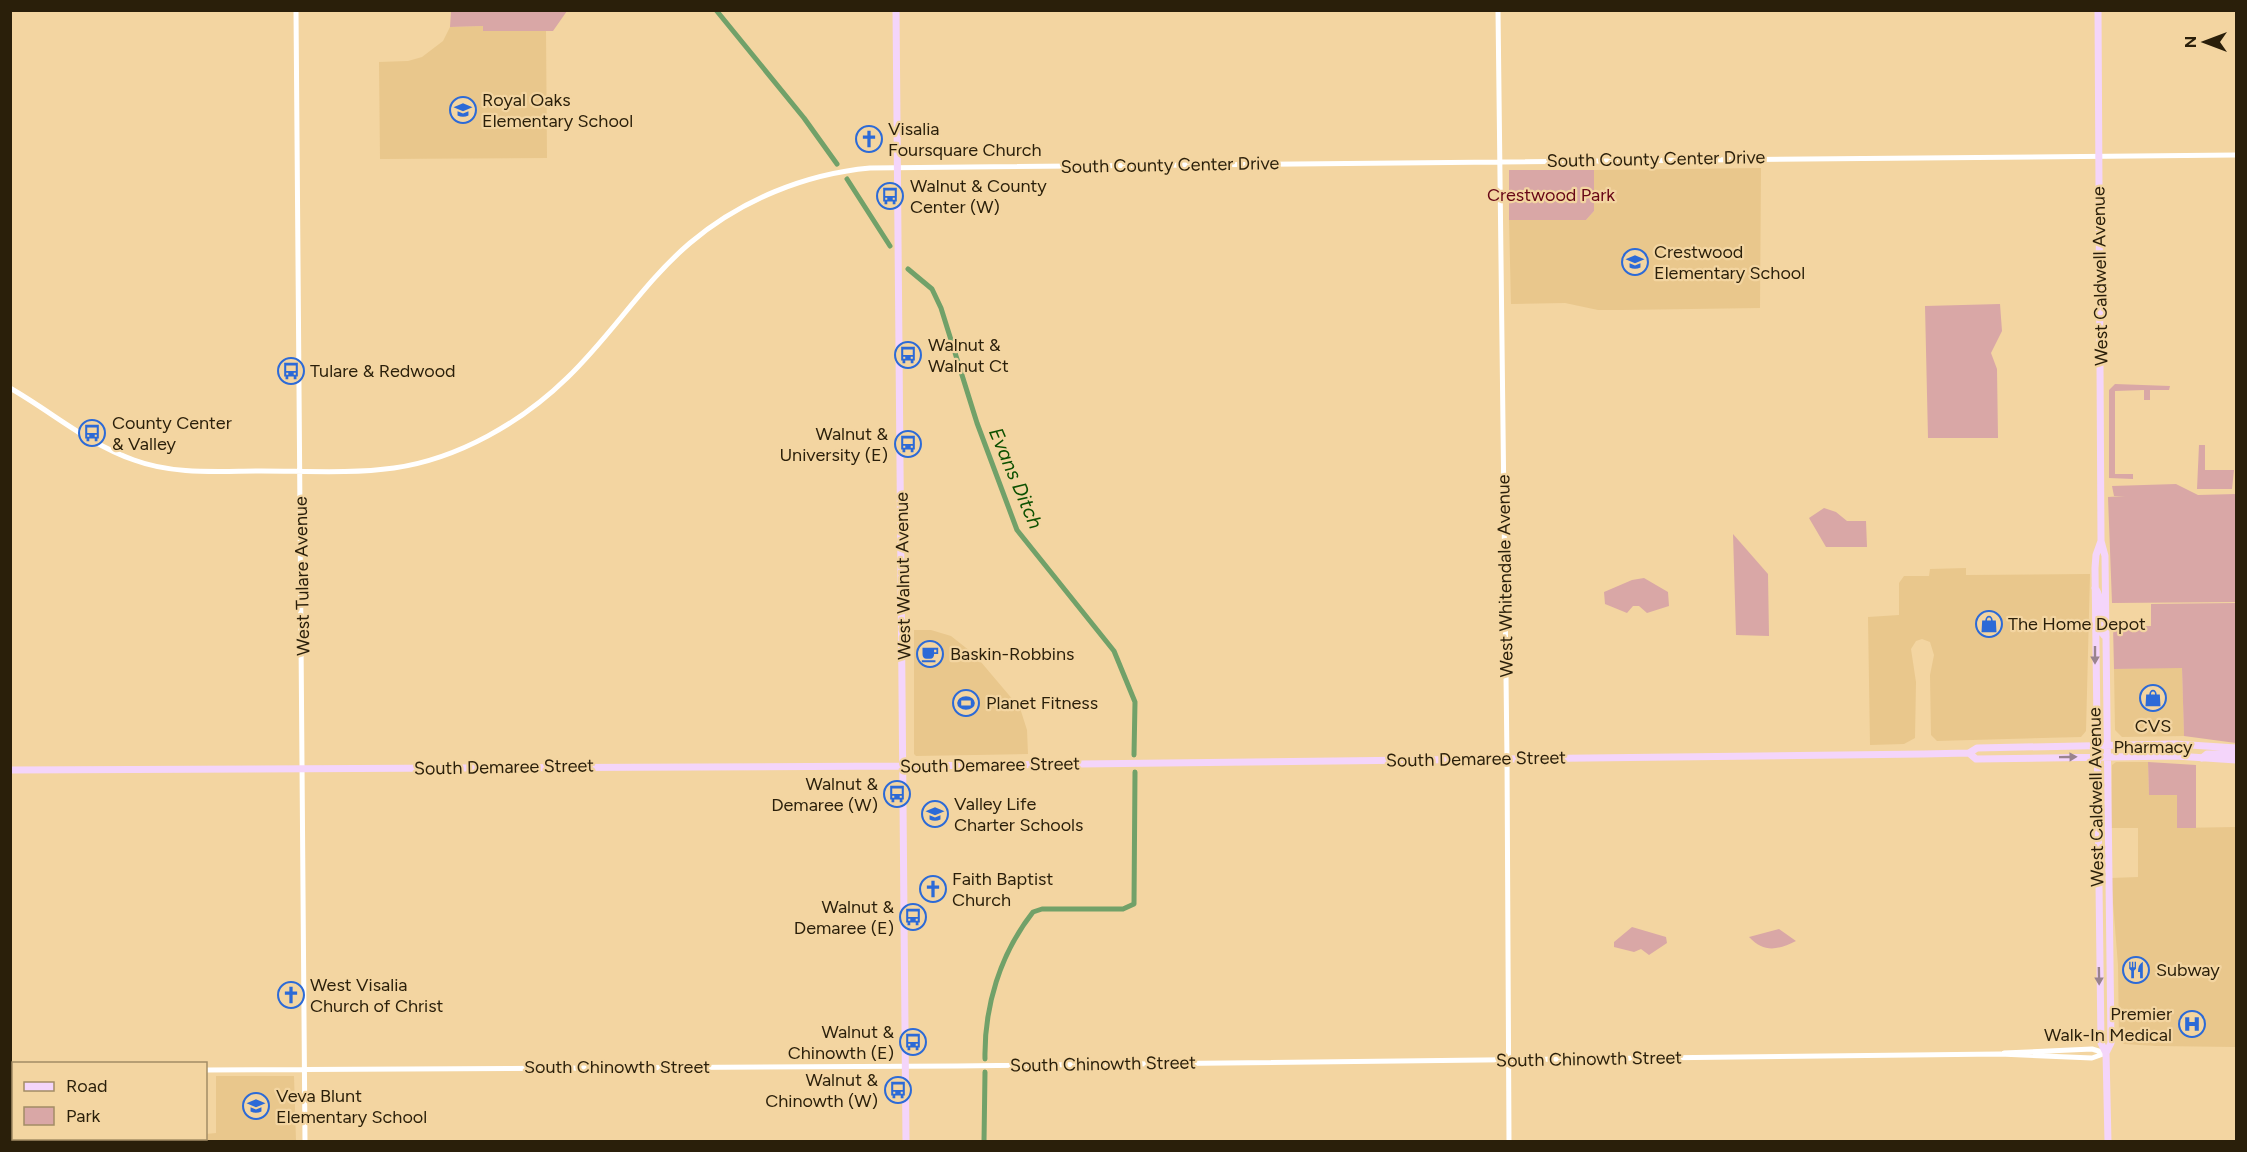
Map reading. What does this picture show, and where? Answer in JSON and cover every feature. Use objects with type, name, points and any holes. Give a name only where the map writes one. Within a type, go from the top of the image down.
[{"type":"main road","name":"West Walnut Avenue","points":[[896,10],[906,1142]]},
{"type":"main road","name":"West Caldwell Avenue","points":[[2098,10],[2101,542],[2105,556],[2111,1043],[2106,1053]]},
{"type":"main road","name":"West Caldwell Avenue","points":[[2101,542],[2096,555],[2095,588],[2095,745],[2101,1043],[2106,1053],[2108,1142]]},
{"type":"main road","points":[[2095,588],[2100,593],[2100,630],[2106,637]]},
{"type":"main road","name":"South Demaree Street","points":[[10,770],[904,766],[1969,753],[1977,748],[2095,745],[2175,744],[2236,748]]},
{"type":"main road","name":"South Demaree Street","points":[[1969,753],[1976,759],[2107,757],[2236,760]]},
{"type":"main road","points":[[2202,758],[2207,753],[2236,754]]},
{"type":"main road","points":[[2097,872],[2102,885],[2103,938],[2109,945]]},
{"type":"street","name":"West Tulare Avenue","points":[[296,10],[305,1142]]},
{"type":"street","name":"West Whitendale Avenue","points":[[1498,10],[1508,759],[1509,1142]]},
{"type":"street","name":"South County Center Drive","points":[[10,388],[96,444],[144,464],[204,472],[301,471],[396,468],[435,458],[465,447],[525,412],[560,384],[674,258],[713,226],[754,202],[807,180],[846,170],[898,167],[2236,155]]},
{"type":"street","name":"South Chinowth Street","points":[[207,1070],[906,1066],[2000,1054],[2092,1058],[2106,1053]]},
{"type":"shaded area","name":"Royal Oaks Elementary School","points":[[483,26],[483,31],[546,31],[547,158],[380,159],[379,62],[408,61],[422,57],[443,41],[450,27]]},
{"type":"shaded area","name":"Crestwood Elementary School","points":[[1761,168],[1760,308],[1598,310],[1565,303],[1511,304],[1509,220],[1586,220],[1594,211],[1594,170]]},
{"type":"shaded area","points":[[1966,568],[1966,575],[2090,574],[2086,731],[2081,737],[1937,741],[1931,735],[1930,675],[1934,655],[1930,642],[1922,639],[1916,641],[1911,649],[1916,682],[1915,738],[1904,744],[1870,745],[1868,617],[1899,615],[1899,583],[1904,576],[1929,576],[1930,569]]},
{"type":"shaded area","points":[[914,630],[931,630],[951,636],[975,655],[1020,708],[1027,730],[1028,754],[916,756],[914,754]]},
{"type":"shaded area","points":[[2182,667],[2184,736],[2122,737],[2115,730],[2114,669]]},
{"type":"shaded area","points":[[2116,762],[2148,762],[2149,795],[2178,795],[2177,828],[2236,827],[2236,1047],[2156,1046],[2124,1044],[2119,1040],[2118,965],[2111,878],[2138,877],[2138,828],[2111,828],[2112,765]]},
{"type":"shaded area","name":"Veva Blunt Elementary School","points":[[216,1076],[294,1076],[296,1141],[159,1141],[207,1140],[207,1134],[216,1133]]},
{"type":"green space","points":[[451,10],[567,11],[553,31],[483,31],[483,26],[450,27]]},
{"type":"green space","name":"Crestwood Park","points":[[1509,170],[1594,170],[1594,211],[1586,220],[1509,220]]},
{"type":"green space","points":[[2000,304],[2002,331],[1991,353],[1997,369],[1998,438],[1928,438],[1925,306]]},
{"type":"green space","points":[[2115,384],[2170,386],[2169,390],[2150,390],[2150,400],[2144,400],[2144,390],[2115,391],[2115,474],[2133,474],[2133,479],[2109,478],[2109,390]]},
{"type":"green space","points":[[2199,445],[2205,445],[2205,470],[2234,470],[2232,489],[2197,489]]},
{"type":"green space","points":[[2176,484],[2198,495],[2236,494],[2236,602],[2112,603],[2108,497],[2125,496],[2114,496],[2112,486]]},
{"type":"green space","points":[[1824,508],[1836,512],[1847,521],[1866,521],[1867,547],[1826,547],[1809,518]]},
{"type":"green space","points":[[1733,534],[1768,574],[1769,636],[1736,635]]},
{"type":"green space","points":[[1644,578],[1668,592],[1669,606],[1647,613],[1639,606],[1633,606],[1627,613],[1605,604],[1604,592],[1632,580]]},
{"type":"green space","points":[[2236,603],[2236,743],[2184,736],[2182,668],[2114,669],[2113,626],[2151,626],[2151,604]]},
{"type":"green space","points":[[2148,762],[2196,765],[2196,828],[2177,828],[2177,795],[2149,795]]},
{"type":"green space","points":[[1632,927],[1666,937],[1667,943],[1649,955],[1641,949],[1634,952],[1614,947],[1614,942]]},
{"type":"green space","points":[[1779,929],[1796,941],[1777,948],[1766,948],[1749,937]]},
{"type":"waterway","name":"Evans Ditch","points":[[716,10],[804,118],[837,164]]},
{"type":"waterway","name":"Evans Ditch","points":[[847,179],[890,246]]},
{"type":"waterway","name":"Evans Ditch","points":[[908,269],[932,289],[941,308],[977,423],[1017,530],[1114,651],[1135,702],[1134,755]]},
{"type":"waterway","name":"Evans Ditch","points":[[985,1059],[987,1020],[996,982],[1011,945],[1033,912],[1042,909],[1123,909],[1134,904],[1135,772]]},
{"type":"waterway","name":"Evans Ditch","points":[[984,1142],[985,1072]]},
{"type":"place","name":"Royal Oaks Elementary School","points":[[463,110]]},
{"type":"place","name":"Visalia Foursquare Church","points":[[869,139]]},
{"type":"place","name":"Walnut & County Center (W)","points":[[890,196]]},
{"type":"place","name":"Crestwood Elementary School","points":[[1635,262]]},
{"type":"place","name":"Walnut & Walnut Ct","points":[[908,355]]},
{"type":"place","name":"Tulare & Redwood","points":[[291,371]]},
{"type":"place","name":"County Center & Valley","points":[[92,433]]},
{"type":"place","name":"Walnut & University (E)","points":[[908,444]]},
{"type":"place","name":"The Home Depot","points":[[1989,624]]},
{"type":"place","name":"Baskin-Robbins","points":[[930,654]]},
{"type":"place","name":"CVS Pharmacy","points":[[2153,698]]},
{"type":"place","name":"Planet Fitness","points":[[966,703]]},
{"type":"place","name":"Walnut & Demaree (W)","points":[[897,794]]},
{"type":"place","name":"Valley Life Charter Schools","points":[[935,814]]},
{"type":"place","name":"Faith Baptist Church","points":[[933,889]]},
{"type":"place","name":"Walnut & Demaree (E)","points":[[913,917]]},
{"type":"place","name":"Subway","points":[[2136,970]]},
{"type":"place","name":"West Visalia Church of Christ","points":[[291,995]]},
{"type":"place","name":"Premier Walk-In Medical","points":[[2192,1024]]},
{"type":"place","name":"Walnut & Chinowth (E)","points":[[913,1042]]},
{"type":"place","name":"Walnut & Chinowth (W)","points":[[898,1090]]},
{"type":"place","name":"Veva Blunt Elementary School","points":[[256,1106]]}]
